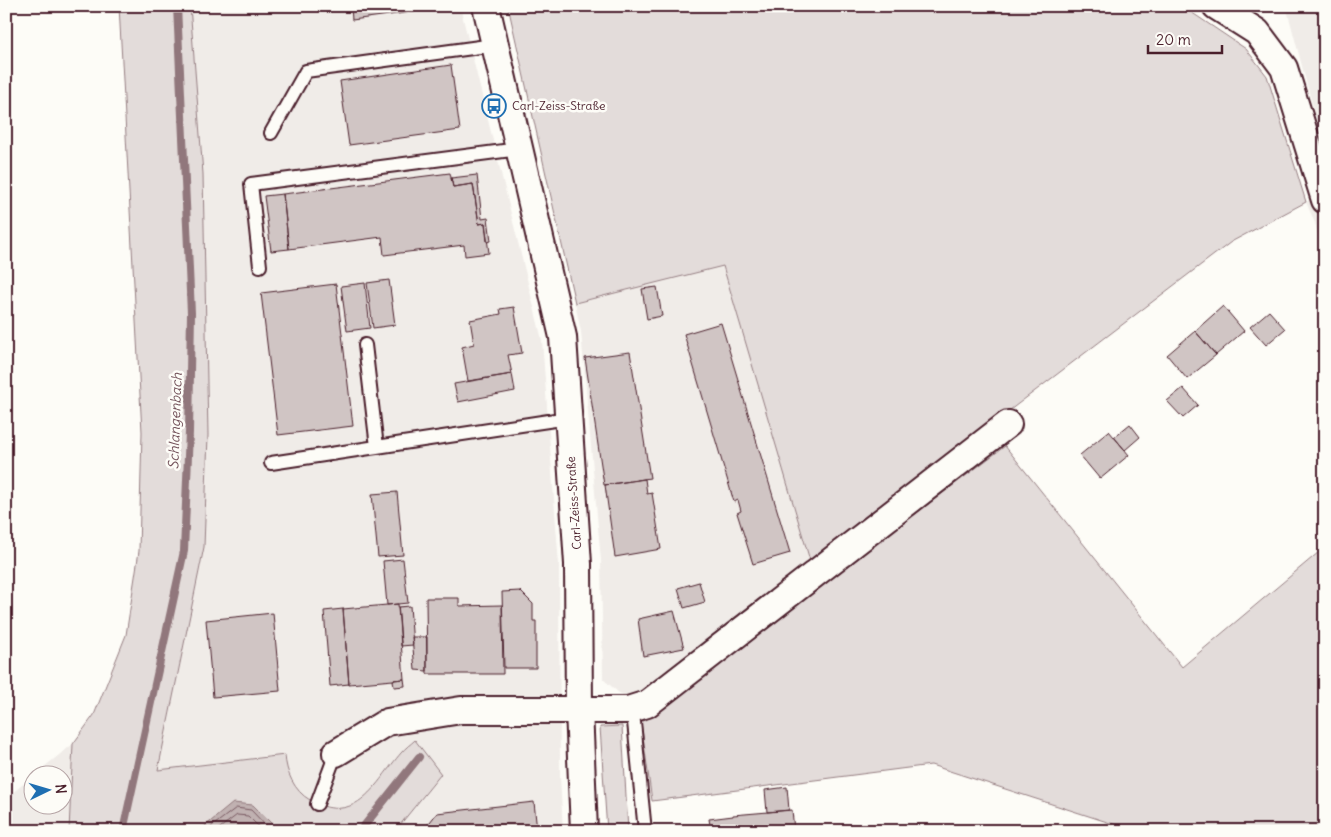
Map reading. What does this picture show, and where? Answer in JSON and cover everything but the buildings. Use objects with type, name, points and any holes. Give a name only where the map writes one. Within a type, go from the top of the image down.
[{"type":"street","name":"Carl-Zeiss-Straße","points":[[486,6],[563,338],[578,564],[584,831]]},
{"type":"street","points":[[1216,6],[1244,13],[1284,68],[1325,200]]},
{"type":"street","points":[[336,752],[387,722],[461,710],[628,710],[648,704],[1008,424]]},
{"type":"lane","points":[[271,134],[306,72],[494,46]]},
{"type":"lane","points":[[260,266],[251,184],[519,150]]},
{"type":"lane","points":[[365,345],[376,447]]},
{"type":"lane","points":[[271,463],[568,418]]},
{"type":"lane","points":[[628,710],[634,722],[645,831]]},
{"type":"lane","points":[[317,804],[336,752]]},
{"type":"shaded area","points":[[119,6],[190,6],[203,174],[208,435],[204,547],[158,770],[285,755],[289,774],[299,792],[310,800],[326,807],[341,808],[353,805],[364,798],[403,751],[415,740],[441,774],[395,831],[69,831],[70,814],[72,814],[73,744],[94,715],[126,635],[139,551],[142,432]]},
{"type":"shaded area","points":[[190,6],[460,6],[542,340],[559,565],[560,776],[563,831],[395,831],[441,774],[402,752],[368,795],[343,809],[317,804],[302,796],[292,782],[285,763],[285,755],[158,770],[204,547],[208,435],[203,174]]},
{"type":"shaded area","points":[[508,6],[1182,6],[1246,49],[1267,76],[1306,202],[1231,242],[811,564],[723,266],[575,303]]},
{"type":"shaded area","points":[[1286,6],[1325,6],[1325,148],[1323,145]]},
{"type":"shaded area","points":[[1325,193],[1325,261],[1315,223],[1306,202]]},
{"type":"shaded area","points":[[723,266],[811,564],[648,695],[629,697],[619,693],[603,679],[601,561],[581,332],[575,303]]},
{"type":"shaded area","points":[[1005,446],[1182,667],[1325,547],[1325,831],[1135,831],[931,765],[652,801],[641,722]]},
{"type":"shaded area","points":[[622,726],[628,831],[607,831],[600,727]]},
{"type":"shaded area","points":[[73,744],[72,766],[72,764],[48,764]]},
{"type":"shaded area","points":[[22,785],[22,814],[70,814],[69,831],[6,831],[6,798]]},
{"type":"water","points":[[233,803],[253,805],[279,831],[199,831]]},
{"type":"waterway","name":"Schlangenbach","points":[[123,831],[184,551],[191,313],[177,6]]},
{"type":"waterway","name":"Schlangenbach","points":[[360,831],[419,757]]},
{"type":"place","name":"Carl-Zeiss-Straße","points":[[494,106]]}]
